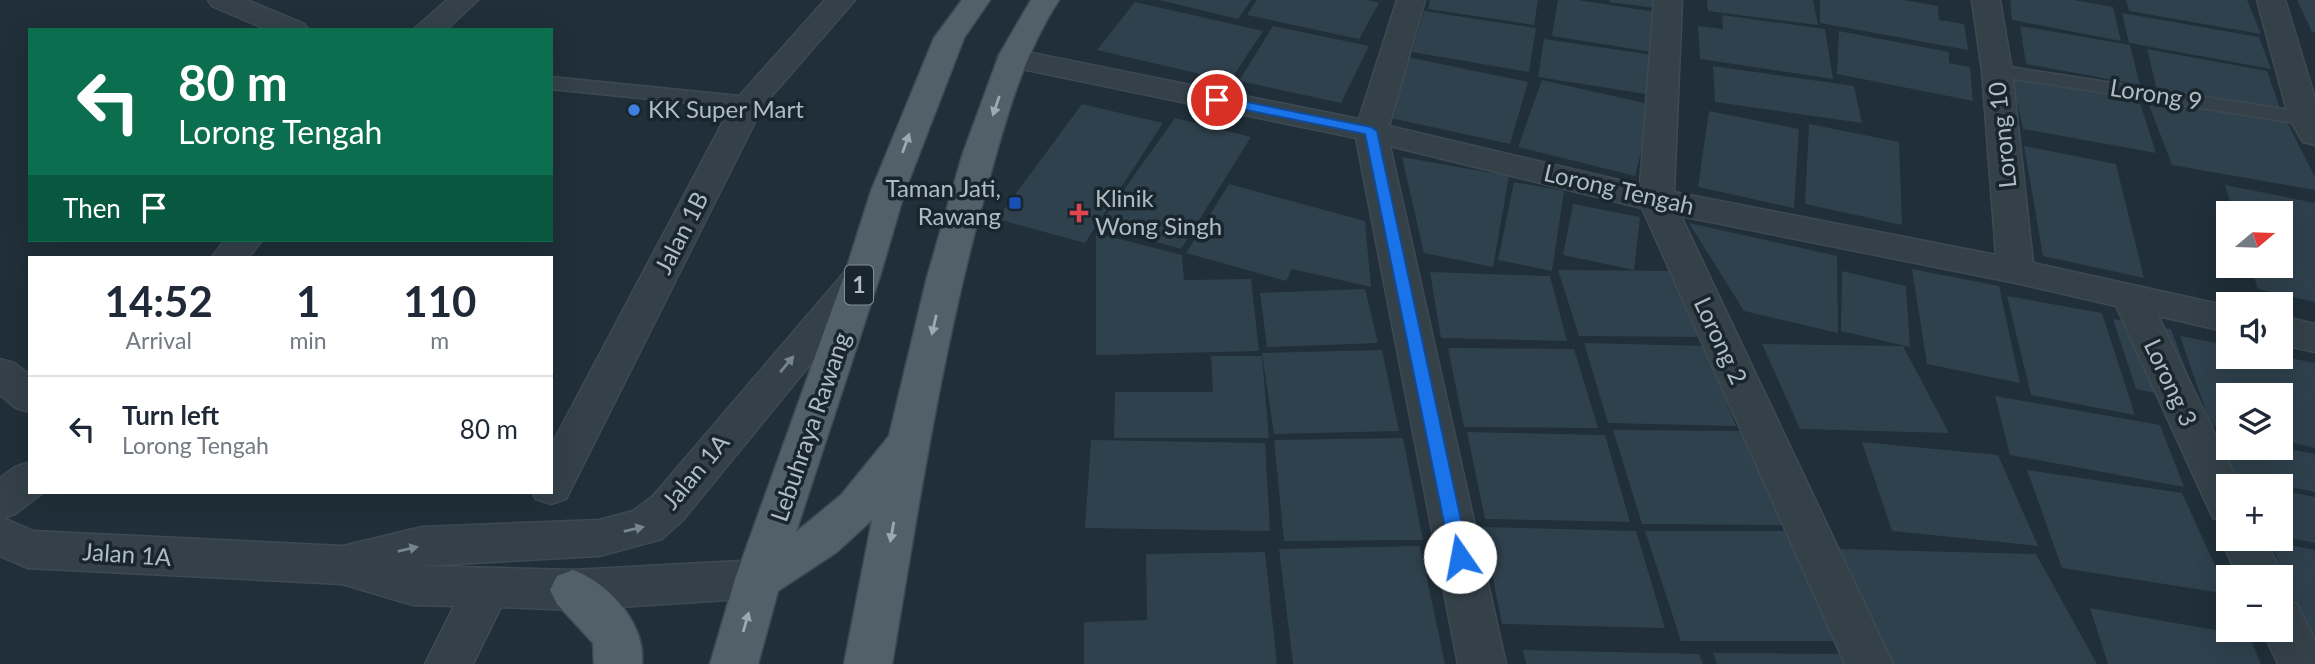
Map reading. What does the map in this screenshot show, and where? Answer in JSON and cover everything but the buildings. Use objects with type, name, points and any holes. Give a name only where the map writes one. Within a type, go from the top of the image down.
[{"type":"main road","name":"Lebuhraya Rawang","points":[[734,664],[758,579],[862,276],[888,191],[949,38],[976,0]]},
{"type":"main road","points":[[868,664],[913,417],[960,215],[1012,58],[1045,0]]},
{"type":"main road","points":[[758,579],[796,558],[830,534],[858,509],[881,481],[901,449],[913,417]]},
{"type":"main road","points":[[573,590],[598,612],[611,628],[619,658],[618,664]]},
{"type":"street","points":[[222,0],[289,28]]},
{"type":"street","points":[[430,28],[464,0]]},
{"type":"street","name":"Jalan 1B","points":[[553,478],[749,103],[841,0]]},
{"type":"street","points":[[1411,0],[1371,131],[1482,664]]},
{"type":"street","name":"Lorong 2","points":[[1668,0],[1656,200],[1868,664]]},
{"type":"street","name":"Lorong 10","points":[[1986,0],[1997,71],[2016,271]]},
{"type":"street","points":[[2271,0],[2312,124]]},
{"type":"street","name":"Lorong Tengah","points":[[1012,58],[1371,131],[1656,200],[2016,271],[2216,316]]},
{"type":"street","points":[[231,256],[242,242]]},
{"type":"street","name":"Jalan 1A","points":[[342,565],[422,546],[599,538],[646,526],[668,508],[862,276]]},
{"type":"street","name":"Lorong 3","points":[[2130,297],[2216,480]]},
{"type":"street","points":[[2293,333],[2315,338]]},
{"type":"street","points":[[0,373],[28,395]]},
{"type":"street","points":[[0,502],[28,481]]},
{"type":"street","name":"Jalan 1B","points":[[524,542],[546,494]]},
{"type":"street","name":"Jalan 1A","points":[[0,535],[28,548],[342,565],[413,585],[573,590],[758,579]]},
{"type":"street","points":[[449,664],[487,588]]},
{"type":"street","points":[[2291,642],[2302,664]]},
{"type":"lane","name":"Lorong 9","points":[[1997,71],[2312,124]]},
{"type":"lane","points":[[553,83],[749,103]]},
{"type":"place","name":"KK Super Mart","points":[[634,110]]},
{"type":"place","name":"Taman Jati, Rawang","points":[[1015,203]]},
{"type":"place","name":"Klinik Wong Singh","points":[[1079,213]]},
{"type":"route","points":[[1217,100],[1371,131],[1460,557]]}]
